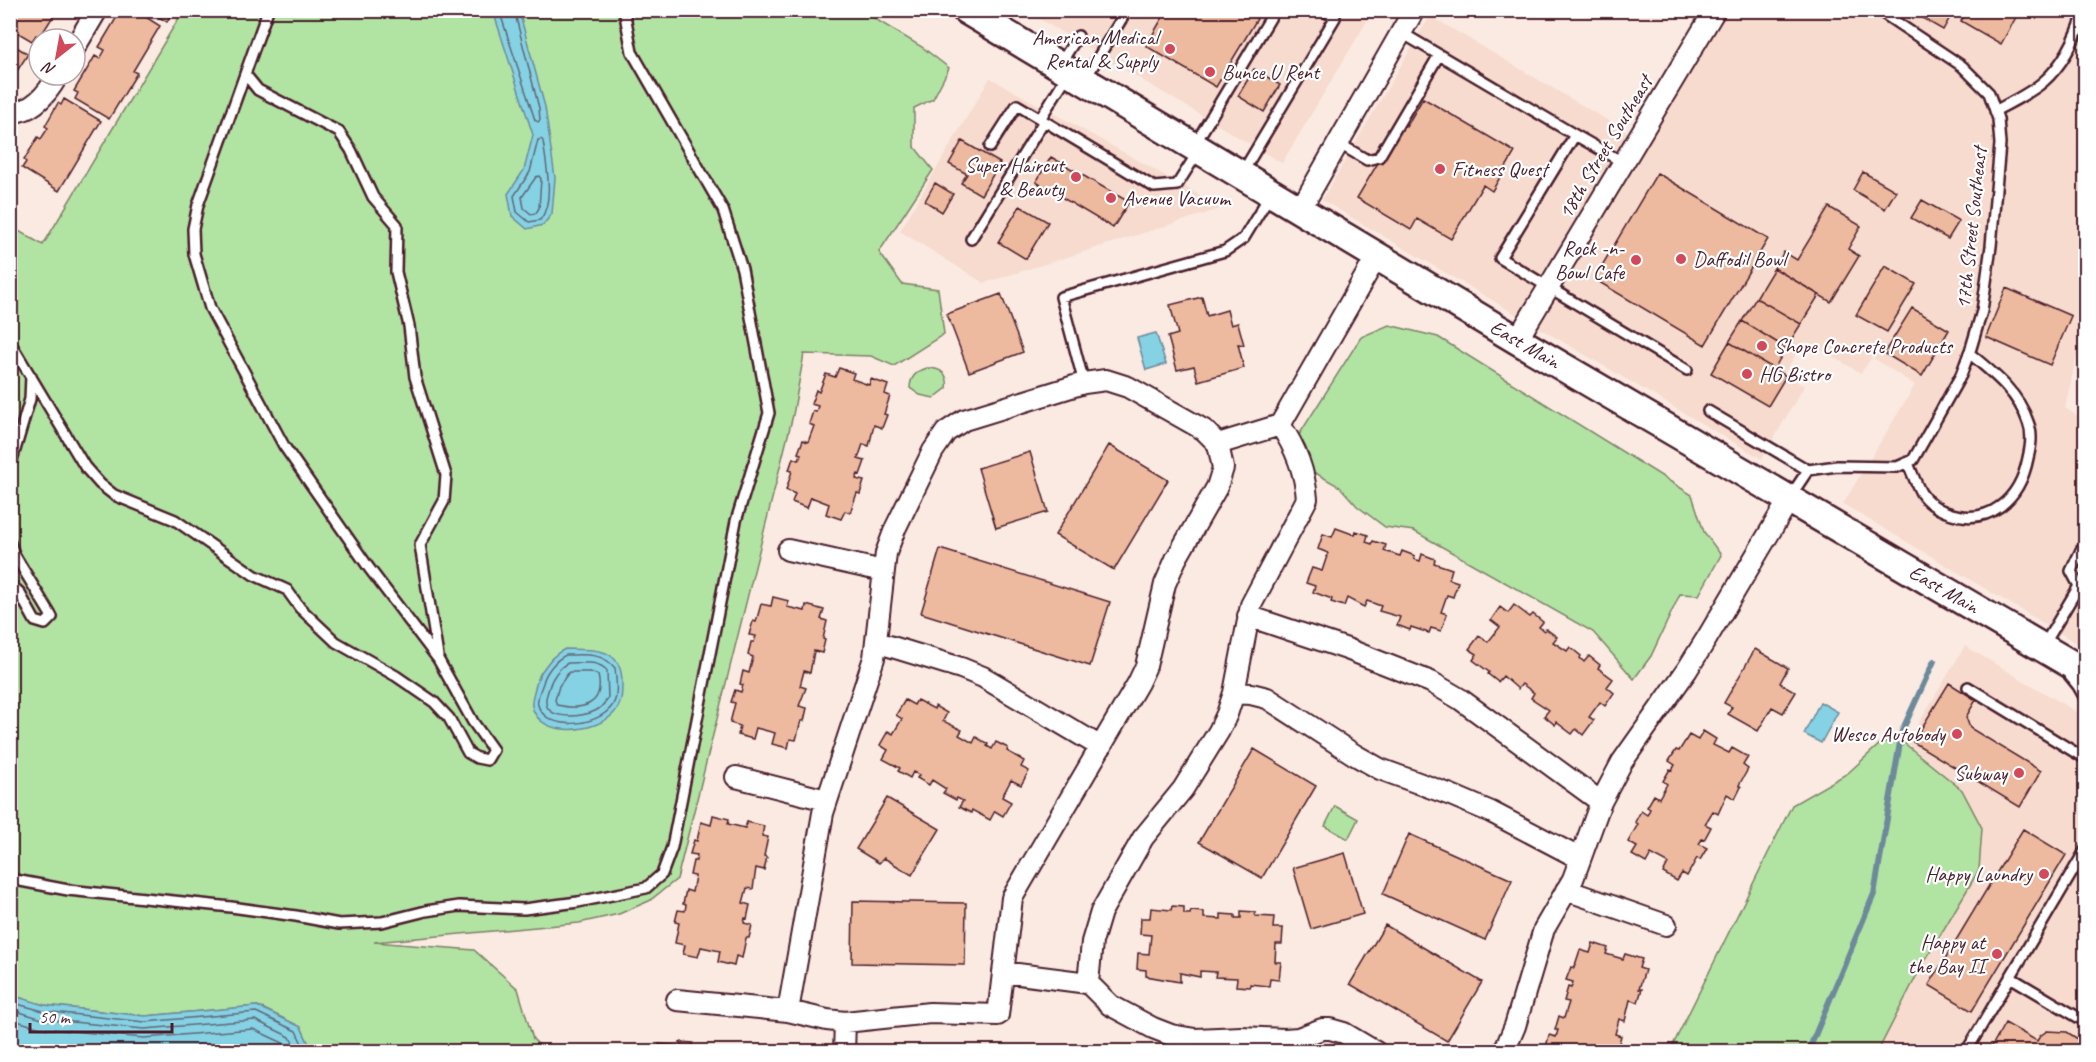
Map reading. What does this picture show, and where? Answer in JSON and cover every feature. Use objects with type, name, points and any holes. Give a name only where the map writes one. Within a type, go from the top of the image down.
[{"type":"main road","name":"East Main","points":[[970,11],[1517,340],[2043,646],[2085,673]]},
{"type":"main road","points":[[2043,646],[2085,659]]},
{"type":"street","points":[[87,27],[97,10]]},
{"type":"street","points":[[1300,210],[1414,10]]},
{"type":"street","name":"18th Street Southeast","points":[[1517,340],[1715,10]]},
{"type":"street","points":[[10,112],[21,113],[51,87]]},
{"type":"street","points":[[1218,444],[1280,425],[1377,256]]},
{"type":"street","points":[[677,1000],[788,1011],[845,1022],[930,1013],[998,1015],[1012,897],[1146,666],[1165,584],[1176,559],[1221,479],[1223,468],[1218,444],[1204,430],[1128,387],[1106,380],[1084,383],[964,420],[946,432],[933,450],[886,553],[876,642],[870,673],[826,800],[788,1011]]},
{"type":"street","points":[[1088,983],[1092,942],[1101,912],[1143,838],[1170,807],[1203,759],[1227,714],[1234,693],[1248,616],[1256,592],[1298,520],[1307,499],[1306,480],[1297,455],[1292,442],[1280,425]]},
{"type":"street","points":[[1504,1052],[1518,1015],[1544,928],[1576,870],[1600,801],[1622,762],[1687,670],[1790,498]]},
{"type":"street","points":[[788,550],[883,571]]},
{"type":"street","points":[[1248,616],[1347,649],[1431,682],[1460,699],[1600,801]]},
{"type":"street","points":[[876,642],[961,668],[982,677],[1101,747]]},
{"type":"street","points":[[1234,693],[1267,698],[1380,769],[1491,812],[1579,858]]},
{"type":"street","points":[[736,777],[826,800]]},
{"type":"street","points":[[1566,890],[1666,925]]},
{"type":"street","points":[[1004,972],[1088,983],[1110,1005],[1171,1035],[1195,1039],[1241,1037],[1298,1045],[1322,1029],[1336,1030],[1376,1052]]},
{"type":"street","points":[[844,1052],[845,1022]]},
{"type":"lane","points":[[10,342],[85,467],[100,484],[114,495],[175,520],[254,575],[287,590],[300,608],[336,642],[396,676],[434,702],[449,718],[468,753],[487,760],[493,750],[473,722],[438,659],[369,568],[284,446],[210,308],[194,254],[193,229],[198,205],[268,10]]},
{"type":"lane","points":[[10,879],[68,890],[242,908],[339,924],[382,922],[426,910],[459,906],[525,909],[578,902],[646,888],[662,874],[672,847],[736,521],[769,413],[742,269],[723,210],[632,52],[624,10]]},
{"type":"lane","points":[[971,239],[1071,73],[1127,10]]},
{"type":"lane","points":[[990,147],[1017,105],[1154,187],[1177,185],[1275,10]]},
{"type":"lane","points":[[1241,175],[1335,18],[1323,10]]},
{"type":"lane","name":"17th Street Southeast","points":[[1878,10],[1962,66],[1989,93],[1998,119],[2000,144],[1991,246],[1982,311],[1961,375],[1917,455],[1908,464]]},
{"type":"lane","points":[[1995,111],[2043,82],[2060,63],[2079,30],[2085,10]]},
{"type":"lane","points":[[1402,33],[1624,163]]},
{"type":"lane","points":[[1071,73],[1078,36]]},
{"type":"lane","points":[[1338,143],[1367,160],[1379,157],[1440,55]]},
{"type":"lane","points":[[245,74],[258,90],[339,132],[351,150],[373,197],[397,225],[396,272],[408,326],[415,377],[446,475],[444,501],[420,545],[438,659]]},
{"type":"lane","points":[[1575,135],[1500,258],[1687,370]]},
{"type":"lane","points":[[1084,383],[1061,297],[1225,251],[1244,238],[1272,193]]},
{"type":"lane","points":[[1708,411],[1808,470],[1837,466],[1897,467],[1908,464],[1922,494],[1938,509],[1957,516],[1988,514],[2001,507],[2014,494],[2026,468],[2032,442],[2029,423],[2019,402],[2000,379],[1969,353]]},
{"type":"lane","points":[[10,466],[30,399],[31,376]]},
{"type":"lane","points":[[1790,498],[1808,470]]},
{"type":"lane","points":[[10,543],[14,554],[52,617],[45,624],[35,621],[19,592],[10,584]]},
{"type":"lane","points":[[2082,548],[2071,571],[2082,588],[2043,646],[2078,686],[2085,700]]},
{"type":"lane","points":[[1968,687],[2085,759]]},
{"type":"lane","points":[[1966,1052],[2085,849]]},
{"type":"lane","points":[[2010,977],[2085,1022]]},
{"type":"shaded area","points":[[1026,11],[1373,11],[1282,163]]},
{"type":"shaded area","points":[[1702,11],[2085,11],[2086,313],[2065,408],[2085,421],[2085,648],[1843,504],[1915,385],[1872,357],[1861,373],[1808,342],[1803,342],[1784,374],[1804,386],[1762,459],[1322,200],[1430,16],[1629,133]]},
{"type":"shaded area","points":[[990,78],[1223,208],[984,283],[900,231]]},
{"type":"shaded area","points":[[1965,646],[2085,717],[2085,1051],[1878,1052],[1920,969],[1962,790],[1907,743]]},
{"type":"green space","points":[[183,11],[862,11],[922,47],[949,68],[933,99],[914,108],[914,146],[933,170],[879,252],[902,284],[938,289],[944,334],[894,366],[871,356],[804,354],[793,415],[677,879],[649,901],[619,914],[579,923],[374,942],[474,950],[518,989],[533,1039],[545,1051],[312,1051],[301,1027],[258,1006],[145,1016],[44,1005],[11,995],[10,226],[43,245]]},
{"type":"green space","points":[[1389,325],[1438,337],[1692,495],[1704,532],[1721,555],[1699,595],[1680,594],[1651,656],[1634,679],[1593,632],[1414,531],[1385,527],[1357,506],[1340,487],[1310,470],[1297,438],[1361,337]]},
{"type":"green space","points":[[927,368],[940,371],[947,379],[947,388],[934,398],[920,395],[910,388],[915,375]]},
{"type":"green space","points":[[1898,738],[1962,790],[1982,828],[1979,870],[1920,969],[1878,1051],[1670,1051],[1792,805],[1848,773],[1881,743]]},
{"type":"green space","points":[[1335,806],[1358,819],[1348,839],[1325,826]]},
{"type":"water","points":[[493,11],[519,11],[545,107],[555,178],[552,214],[543,225],[527,229],[512,216],[508,194],[524,170],[533,135]]},
{"type":"water","points":[[1156,333],[1166,364],[1146,370],[1137,338]]},
{"type":"water","points":[[565,649],[596,650],[612,656],[617,662],[621,671],[621,699],[617,710],[606,720],[595,725],[569,729],[545,724],[537,717],[532,701],[539,677],[552,658]]},
{"type":"water","points":[[1820,702],[1838,712],[1821,743],[1804,734]]},
{"type":"water","points":[[11,995],[44,1005],[145,1016],[257,1006],[301,1027],[312,1051],[11,1051]]},
{"type":"building","points":[[10,10],[57,10],[46,27],[27,27],[27,38],[10,28]]},
{"type":"building","points":[[121,10],[126,13],[127,10],[135,10],[160,26],[133,71],[137,73],[109,119],[75,99],[78,93],[74,91],[76,87],[87,87],[87,69],[95,56],[100,59],[105,50],[99,47]]},
{"type":"building","points":[[147,10],[173,10],[167,22]]},
{"type":"building","points":[[1167,10],[1244,10],[1257,19],[1216,87],[1146,46]]},
{"type":"building","points":[[1908,10],[1954,10],[1943,30]]},
{"type":"building","points":[[1964,10],[2020,10],[2001,44],[1961,21],[1967,12]]},
{"type":"building","points":[[10,43],[27,56],[10,82]]},
{"type":"building","points":[[1254,69],[1280,85],[1264,112],[1238,96]]},
{"type":"building","name":"Fitness Quest","points":[[1423,98],[1515,152],[1492,191],[1483,185],[1451,239],[1417,219],[1411,230],[1357,198],[1401,124],[1406,127]]},
{"type":"building","points":[[64,99],[101,121],[59,191],[22,168],[26,162],[24,160],[38,137],[41,139],[48,128],[45,126],[58,103],[61,105]]},
{"type":"building","points":[[962,141],[1000,163],[981,195],[961,183],[967,174],[949,164]]},
{"type":"building","points":[[1051,157],[1129,202],[1113,228],[1036,182]]},
{"type":"building","points":[[1863,172],[1896,191],[1885,209],[1853,190]]},
{"type":"building","name":"Daffodil Bowl","points":[[1657,173],[1768,239],[1705,345],[1594,279]]},
{"type":"building","points":[[935,183],[953,194],[942,212],[925,201]]},
{"type":"building","points":[[1922,200],[1959,221],[1948,239],[1911,218]]},
{"type":"building","points":[[1020,206],[1048,222],[1026,259],[998,242]]},
{"type":"building","points":[[1829,207],[1861,226],[1848,249],[1859,256],[1831,302],[1774,268],[1784,252],[1797,260]]},
{"type":"building","points":[[1885,266],[1916,284],[1887,332],[1856,315]]},
{"type":"building","points":[[1774,268],[1819,295],[1801,324],[1756,298]]},
{"type":"building","points":[[2006,288],[2071,316],[2050,365],[1986,337]]},
{"type":"building","points":[[1001,294],[1023,352],[969,372],[947,314]]},
{"type":"building","points":[[1202,297],[1207,316],[1227,310],[1231,325],[1238,323],[1244,345],[1238,344],[1244,368],[1198,381],[1194,366],[1177,370],[1168,337],[1178,334],[1170,305]]},
{"type":"building","points":[[1756,298],[1801,324],[1786,348],[1742,321]]},
{"type":"building","points":[[1912,308],[1949,330],[1922,376],[1884,353]]},
{"type":"building","points":[[1742,321],[1786,348],[1774,369],[1729,342]]},
{"type":"building","name":"HG Bistro","points":[[1729,342],[1786,376],[1768,406],[1711,373]]},
{"type":"building","points":[[839,368],[854,373],[852,379],[869,385],[871,379],[888,385],[885,394],[890,396],[882,428],[874,425],[869,446],[863,444],[858,459],[865,461],[856,479],[864,481],[860,494],[857,493],[850,513],[845,511],[841,519],[826,514],[829,504],[811,497],[807,508],[792,502],[795,494],[786,490],[792,471],[789,470],[793,458],[799,460],[801,454],[798,453],[803,440],[808,442],[814,426],[809,424],[813,411],[816,412],[818,406],[811,404],[816,390],[819,392],[826,374],[835,377]]},
{"type":"building","points":[[1109,445],[1168,480],[1114,570],[1055,535]]},
{"type":"building","points":[[1030,452],[1048,512],[996,528],[978,468]]},
{"type":"building","points":[[1336,528],[1355,535],[1356,531],[1368,535],[1366,542],[1372,544],[1373,541],[1386,545],[1384,551],[1400,556],[1402,551],[1415,556],[1414,559],[1420,561],[1422,554],[1435,559],[1434,563],[1452,569],[1449,579],[1458,582],[1453,597],[1447,595],[1441,612],[1447,614],[1441,631],[1431,628],[1429,633],[1411,627],[1410,630],[1397,625],[1400,617],[1379,611],[1381,606],[1367,601],[1364,607],[1347,598],[1344,606],[1313,592],[1315,586],[1306,583],[1312,568],[1322,571],[1328,553],[1318,549],[1323,534],[1332,537]]},
{"type":"building","points":[[940,549],[1110,602],[1090,666],[921,613]]},
{"type":"building","points":[[773,597],[789,601],[787,607],[805,611],[806,605],[824,610],[821,619],[827,621],[822,653],[814,651],[810,673],[804,671],[800,686],[806,688],[799,706],[807,708],[804,721],[801,721],[796,740],[790,739],[788,748],[772,744],[775,733],[756,728],[753,739],[738,735],[740,726],[730,723],[735,703],[731,702],[735,690],[741,692],[743,671],[749,673],[753,657],[748,655],[751,642],[754,642],[756,636],[749,635],[753,621],[756,622],[761,604],[771,606]]},
{"type":"building","points":[[1514,605],[1530,617],[1533,614],[1543,622],[1539,627],[1557,637],[1553,642],[1567,651],[1570,647],[1581,656],[1584,662],[1589,656],[1600,665],[1598,668],[1613,679],[1607,687],[1614,693],[1605,706],[1600,702],[1589,717],[1594,720],[1583,735],[1576,729],[1572,734],[1544,716],[1549,710],[1531,698],[1534,693],[1522,684],[1518,689],[1503,676],[1498,682],[1473,660],[1477,654],[1469,649],[1479,636],[1488,642],[1500,627],[1491,620],[1500,607],[1508,613]]},
{"type":"building","points":[[1755,649],[1788,668],[1780,683],[1796,692],[1783,713],[1772,707],[1758,731],[1728,714],[1732,707],[1724,703]]},
{"type":"building","points":[[1949,683],[1976,700],[1966,717],[1970,728],[2041,771],[2020,807],[1913,742]]},
{"type":"building","points":[[905,700],[914,705],[917,700],[934,709],[935,706],[947,713],[943,721],[962,730],[959,735],[973,743],[976,737],[992,749],[996,742],[1024,761],[1021,767],[1029,771],[1021,785],[1011,780],[1002,797],[1011,802],[1003,816],[995,811],[990,820],[972,810],[971,813],[959,807],[963,801],[943,793],[946,789],[932,780],[929,785],[917,778],[919,775],[913,772],[910,778],[898,771],[900,768],[883,759],[888,750],[880,745],[888,731],[893,734],[902,719],[896,715]]},
{"type":"building","points":[[1703,731],[1716,739],[1713,745],[1729,753],[1732,748],[1748,757],[1743,765],[1748,769],[1739,785],[1741,787],[1735,799],[1727,794],[1718,814],[1713,811],[1705,824],[1711,827],[1699,844],[1707,848],[1700,860],[1697,858],[1687,876],[1682,873],[1677,881],[1663,873],[1668,863],[1651,854],[1646,863],[1632,855],[1637,847],[1628,842],[1638,824],[1635,822],[1641,811],[1647,815],[1650,809],[1647,807],[1654,795],[1659,798],[1667,784],[1663,781],[1675,765],[1669,761],[1676,750],[1679,751],[1689,735],[1698,740]]},
{"type":"building","points":[[1254,749],[1316,786],[1262,878],[1199,842]]},
{"type":"building","points":[[887,798],[940,829],[912,875],[884,858],[879,863],[856,849]]},
{"type":"building","points":[[713,815],[729,819],[728,824],[745,828],[747,822],[764,826],[762,836],[768,837],[764,870],[756,868],[753,889],[747,888],[743,903],[750,905],[744,923],[752,925],[749,938],[746,938],[742,958],[736,956],[734,966],[718,962],[720,951],[701,947],[698,957],[683,954],[685,945],[675,943],[679,923],[675,922],[678,910],[685,911],[686,905],[683,904],[686,890],[692,892],[695,876],[690,875],[697,855],[690,854],[694,840],[697,841],[701,822],[711,825]]},
{"type":"building","points":[[2023,829],[2066,855],[1972,1011],[1929,985]]},
{"type":"building","points":[[1409,834],[1512,880],[1485,940],[1383,894]]},
{"type":"building","points":[[1345,853],[1363,914],[1311,929],[1293,868]]},
{"type":"building","points":[[853,901],[966,903],[965,965],[852,963]]},
{"type":"building","points":[[1172,906],[1184,907],[1184,914],[1190,914],[1191,911],[1204,912],[1204,918],[1221,919],[1221,914],[1241,918],[1241,911],[1255,912],[1255,916],[1274,917],[1273,928],[1283,928],[1282,944],[1276,944],[1275,962],[1281,962],[1279,980],[1270,979],[1269,986],[1250,984],[1250,987],[1236,986],[1237,978],[1215,977],[1216,972],[1200,971],[1200,977],[1180,973],[1180,982],[1146,976],[1146,970],[1137,969],[1138,953],[1149,954],[1151,935],[1140,934],[1141,918],[1150,918],[1151,908],[1171,910]]},
{"type":"building","points":[[1385,925],[1482,982],[1447,1041],[1350,984]]},
{"type":"building","points":[[1593,943],[1608,948],[1606,954],[1623,959],[1625,954],[1642,959],[1639,968],[1645,970],[1639,989],[1642,989],[1638,1002],[1630,1000],[1625,1021],[1619,1019],[1615,1034],[1621,1036],[1617,1050],[1615,1049],[1614,1052],[1548,1052],[1549,1048],[1546,1047],[1549,1035],[1556,1037],[1558,1030],[1555,1030],[1559,1016],[1564,1018],[1569,1002],[1564,1001],[1568,987],[1571,988],[1573,982],[1566,980],[1571,967],[1574,968],[1580,950],[1590,953]]},
{"type":"building","points":[[2005,1023],[2037,1041],[2047,1031],[2067,1032],[2081,1041],[2081,1052],[1978,1052],[1981,1047],[1989,1051]]},
{"type":"building","points":[[680,1042],[693,1043],[692,1050],[699,1050],[699,1047],[713,1048],[713,1052],[659,1052],[659,1044],[680,1046]]},
{"type":"waterway","points":[[1808,1052],[1874,894],[1902,731],[1934,661]]},
{"type":"place","name":"American Medical Rental & Supply","points":[[1170,49]]},
{"type":"place","name":"Bunce U Rent","points":[[1210,72]]},
{"type":"place","name":"Fitness Quest","points":[[1440,169]]},
{"type":"place","name":"Super Haircut & Beauty","points":[[1076,177]]},
{"type":"place","name":"Avenue Vacuum","points":[[1111,198]]},
{"type":"place","name":"Daffodil Bowl","points":[[1681,259]]},
{"type":"place","name":"Rock -n- Bowl Cafe","points":[[1636,260]]},
{"type":"place","name":"Shope Concrete Products","points":[[1762,346]]},
{"type":"place","name":"HG Bistro","points":[[1747,374]]},
{"type":"place","name":"Wesco Autobody","points":[[1957,734]]},
{"type":"place","name":"Subway","points":[[2019,773]]},
{"type":"place","name":"Happy Laundry","points":[[2044,874]]},
{"type":"place","name":"Happy at the Bay II","points":[[1997,954]]}]
